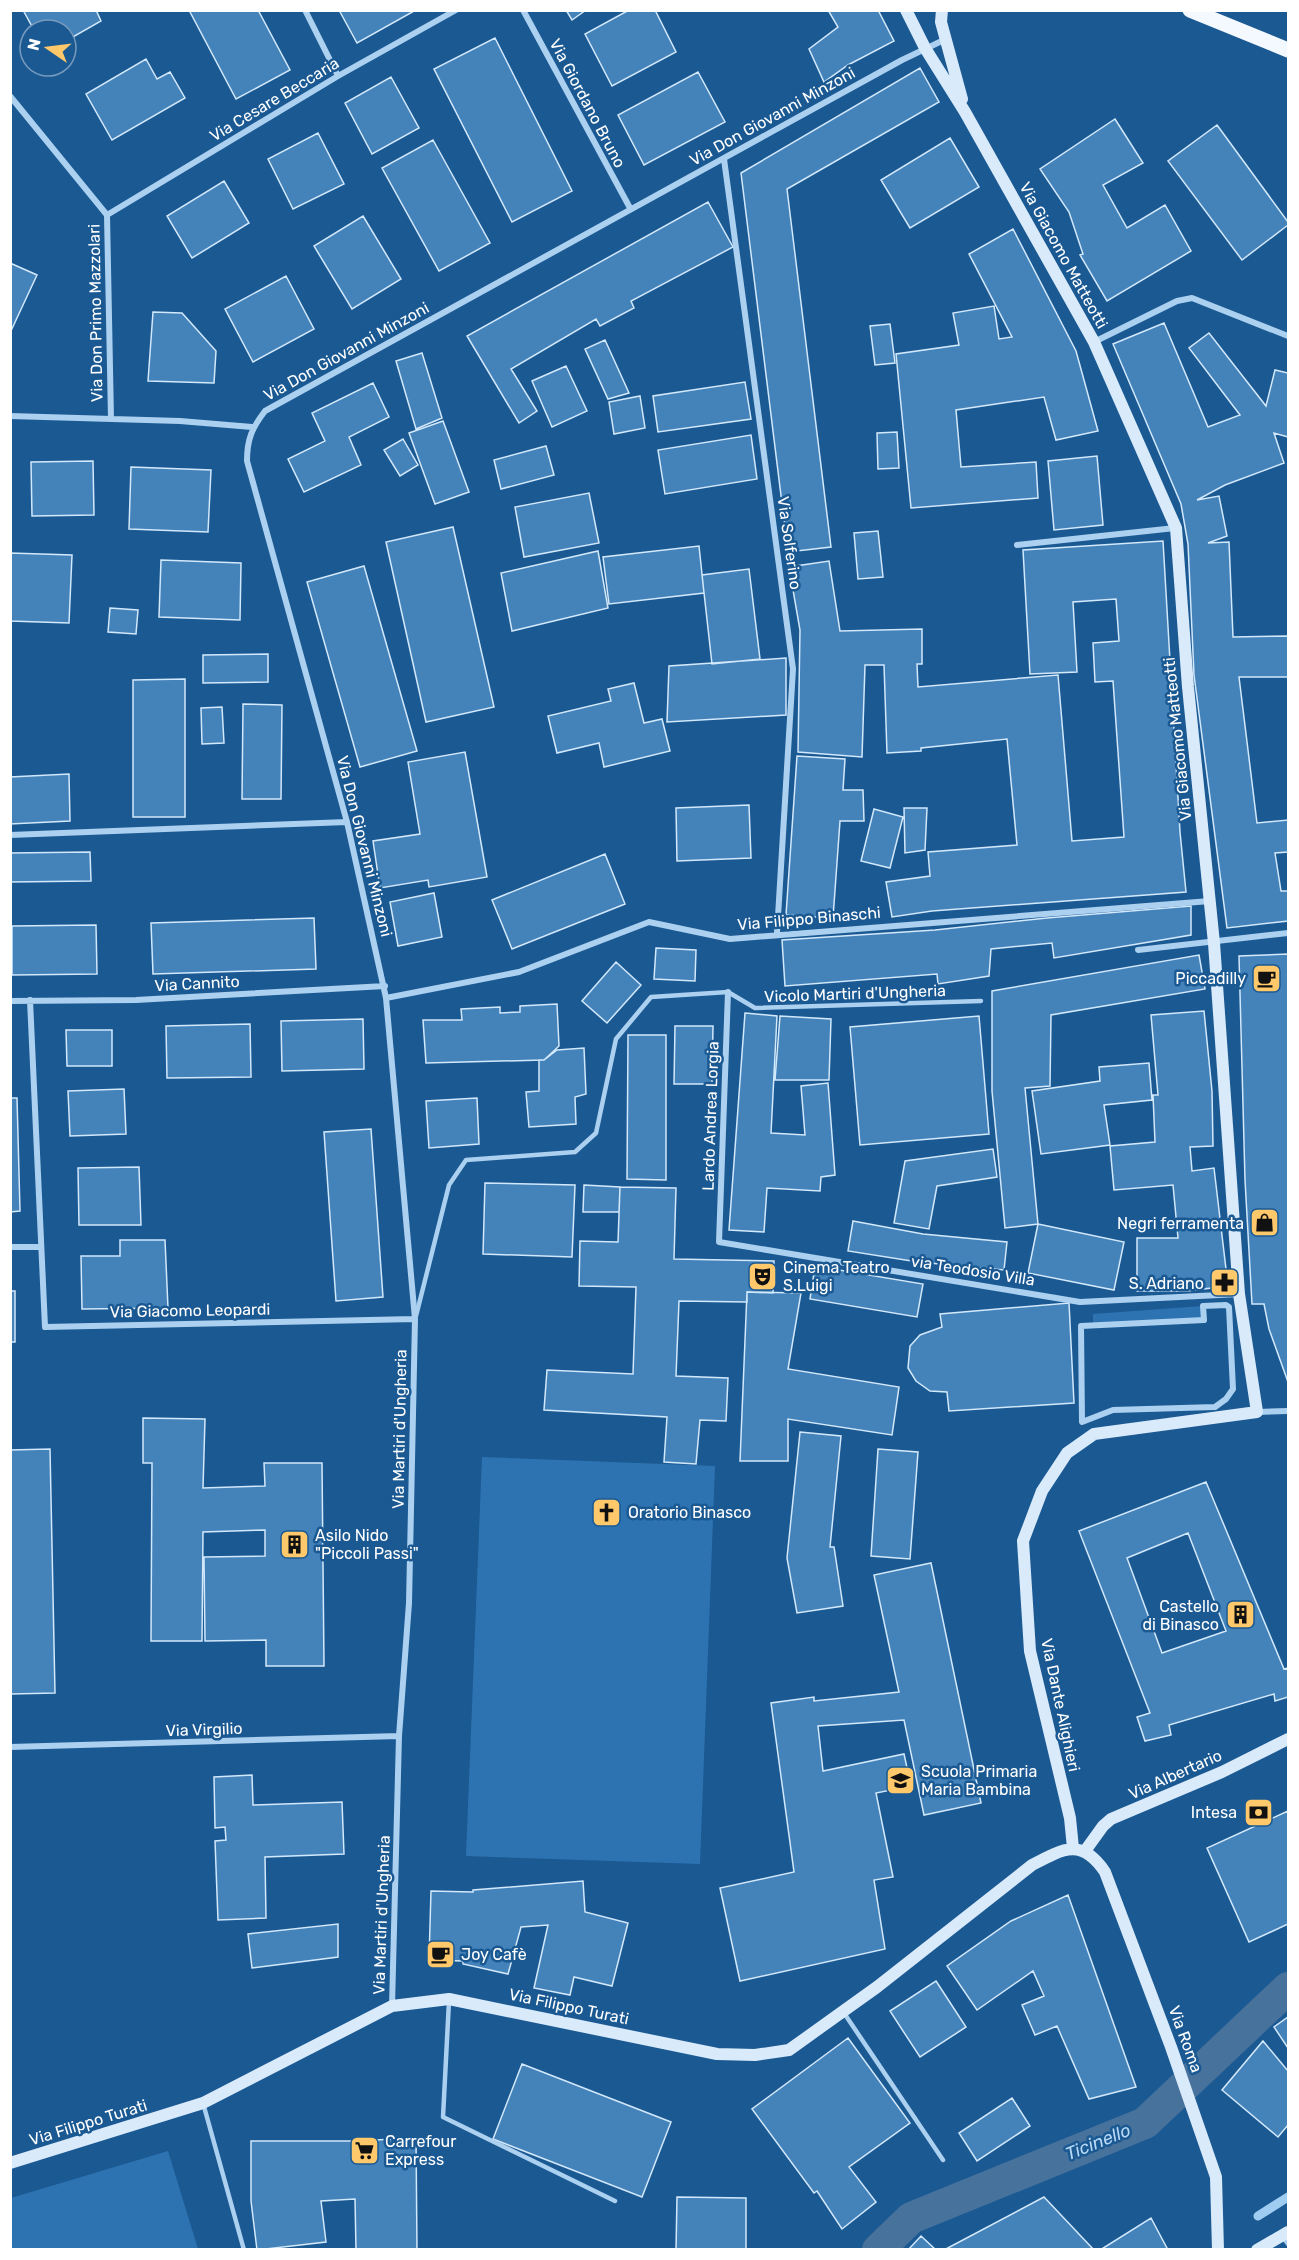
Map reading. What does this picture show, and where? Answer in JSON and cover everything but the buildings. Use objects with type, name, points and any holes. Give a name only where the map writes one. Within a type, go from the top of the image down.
[{"type":"main road","points":[[1190,10],[1288,50]]},
{"type":"street","points":[[305,10],[338,76]]},
{"type":"street","name":"Via Cesare Beccaria","points":[[107,215],[338,76],[456,10]]},
{"type":"street","name":"Via Giordano Bruno","points":[[523,10],[630,208]]},
{"type":"street","name":"Via Giacomo Matteotti","points":[[906,10],[925,48],[965,112],[1094,342],[1176,528],[1188,687],[1214,943],[1239,1294],[1257,1412]]},
{"type":"street","name":"Via Giacomo Matteotti","points":[[942,10],[941,22],[965,112]]},
{"type":"street","name":"Via Don Giovanni Minzoni","points":[[386,998],[348,822],[247,461],[247,444],[252,427],[265,411],[630,208],[945,39]]},
{"type":"street","name":"Via Don Primo Mazzolari","points":[[10,96],[107,215],[111,419]]},
{"type":"street","name":"Via Solferino","points":[[724,159],[794,669],[777,933]]},
{"type":"street","points":[[1094,342],[1177,301],[1192,298],[1288,336]]},
{"type":"street","points":[[10,416],[180,421],[252,427]]},
{"type":"street","points":[[1017,545],[1176,528]]},
{"type":"street","points":[[10,835],[348,822]]},
{"type":"street","name":"Via Filippo Binaschi","points":[[386,998],[519,972],[649,922],[730,939],[777,933],[1210,902]]},
{"type":"street","points":[[1138,950],[1288,933]]},
{"type":"street","name":"Via Cannito","points":[[10,1001],[136,1000],[385,986]]},
{"type":"street","name":"Lardo Andrea Lorgia","points":[[719,1242],[728,992]]},
{"type":"street","name":"Via Martiri d'Ungheria","points":[[386,998],[415,1319],[409,1603],[399,1736],[392,2006]]},
{"type":"street","name":"Via Giacomo Leopardi","points":[[30,1000],[45,1326],[415,1319]]},
{"type":"street","name":"via Teodosio Villa","points":[[719,1242],[1080,1302],[1239,1294]]},
{"type":"street","points":[[10,1247],[41,1247]]},
{"type":"street","points":[[1203,1306],[1229,1307],[1233,1389],[1226,1400],[1215,1407],[1113,1410],[1082,1422],[1081,1326],[1204,1320],[1203,1306]]},
{"type":"street","points":[[1257,1412],[1288,1411]]},
{"type":"street","name":"Via Dante Alighieri","points":[[1079,1850],[1030,1651],[1023,1541],[1042,1491],[1067,1453],[1094,1434],[1257,1412]]},
{"type":"street","name":"Via Virgilio","points":[[10,1747],[399,1736]]},
{"type":"street","name":"Via Albertario","points":[[1079,1850],[1111,1819],[1222,1772],[1288,1739]]},
{"type":"street","name":"Via Filippo Turati","points":[[10,2163],[202,2103],[392,2006],[449,1999],[717,2054],[746,2055],[789,2050],[843,2012],[1032,1865],[1051,1855],[1079,1850]]},
{"type":"street","name":"Via Roma","points":[[1079,1850],[1096,1859],[1105,1872],[1197,2120],[1216,2177],[1218,2250]]},
{"type":"street","points":[[1257,2250],[1286,2237]]},
{"type":"lane","name":"Vicolo Martiri d'Ungheria","points":[[728,992],[755,1008],[981,1001]]},
{"type":"lane","points":[[415,1319],[449,1185],[466,1160],[575,1152],[596,1133],[616,1039],[651,997],[728,992]]},
{"type":"lane","points":[[449,1999],[443,2117],[615,2201]]},
{"type":"lane","points":[[843,2012],[943,2160]]},
{"type":"lane","points":[[202,2103],[244,2250]]},
{"type":"shaded area","points":[[1203,1306],[1204,1320],[1093,1325],[1093,1314]]},
{"type":"shaded area","points":[[482,1457],[715,1466],[700,1864],[466,1856]]},
{"type":"shaded area","points":[[168,2151],[198,2249],[11,2249],[11,2198]]},
{"type":"waterway","name":"Ticinello","points":[[878,2250],[911,2218],[1145,2123],[1288,1988]]},
{"type":"waterway","points":[[1258,2216],[1288,2197]]},
{"type":"place","name":"Piccadilly","points":[[1267,978]]},
{"type":"place","name":"Negri ferramenta","points":[[1265,1223]]},
{"type":"place","name":"Cinema Teatro S.Luigi","points":[[762,1276]]},
{"type":"place","name":"S. Adriano","points":[[1225,1283]]},
{"type":"place","name":"Oratorio Binasco","points":[[607,1512]]},
{"type":"place","name":"Asilo Nido \"Piccoli Passi\"","points":[[294,1544]]},
{"type":"place","name":"Castello di Binasco","points":[[1240,1615]]},
{"type":"place","name":"Scuola Primaria Maria Bambina","points":[[900,1780]]},
{"type":"place","name":"Intesa","points":[[1258,1812]]},
{"type":"place","name":"Joy Cafè","points":[[440,1954]]},
{"type":"place","name":"Carrefour Express","points":[[364,2150]]}]
